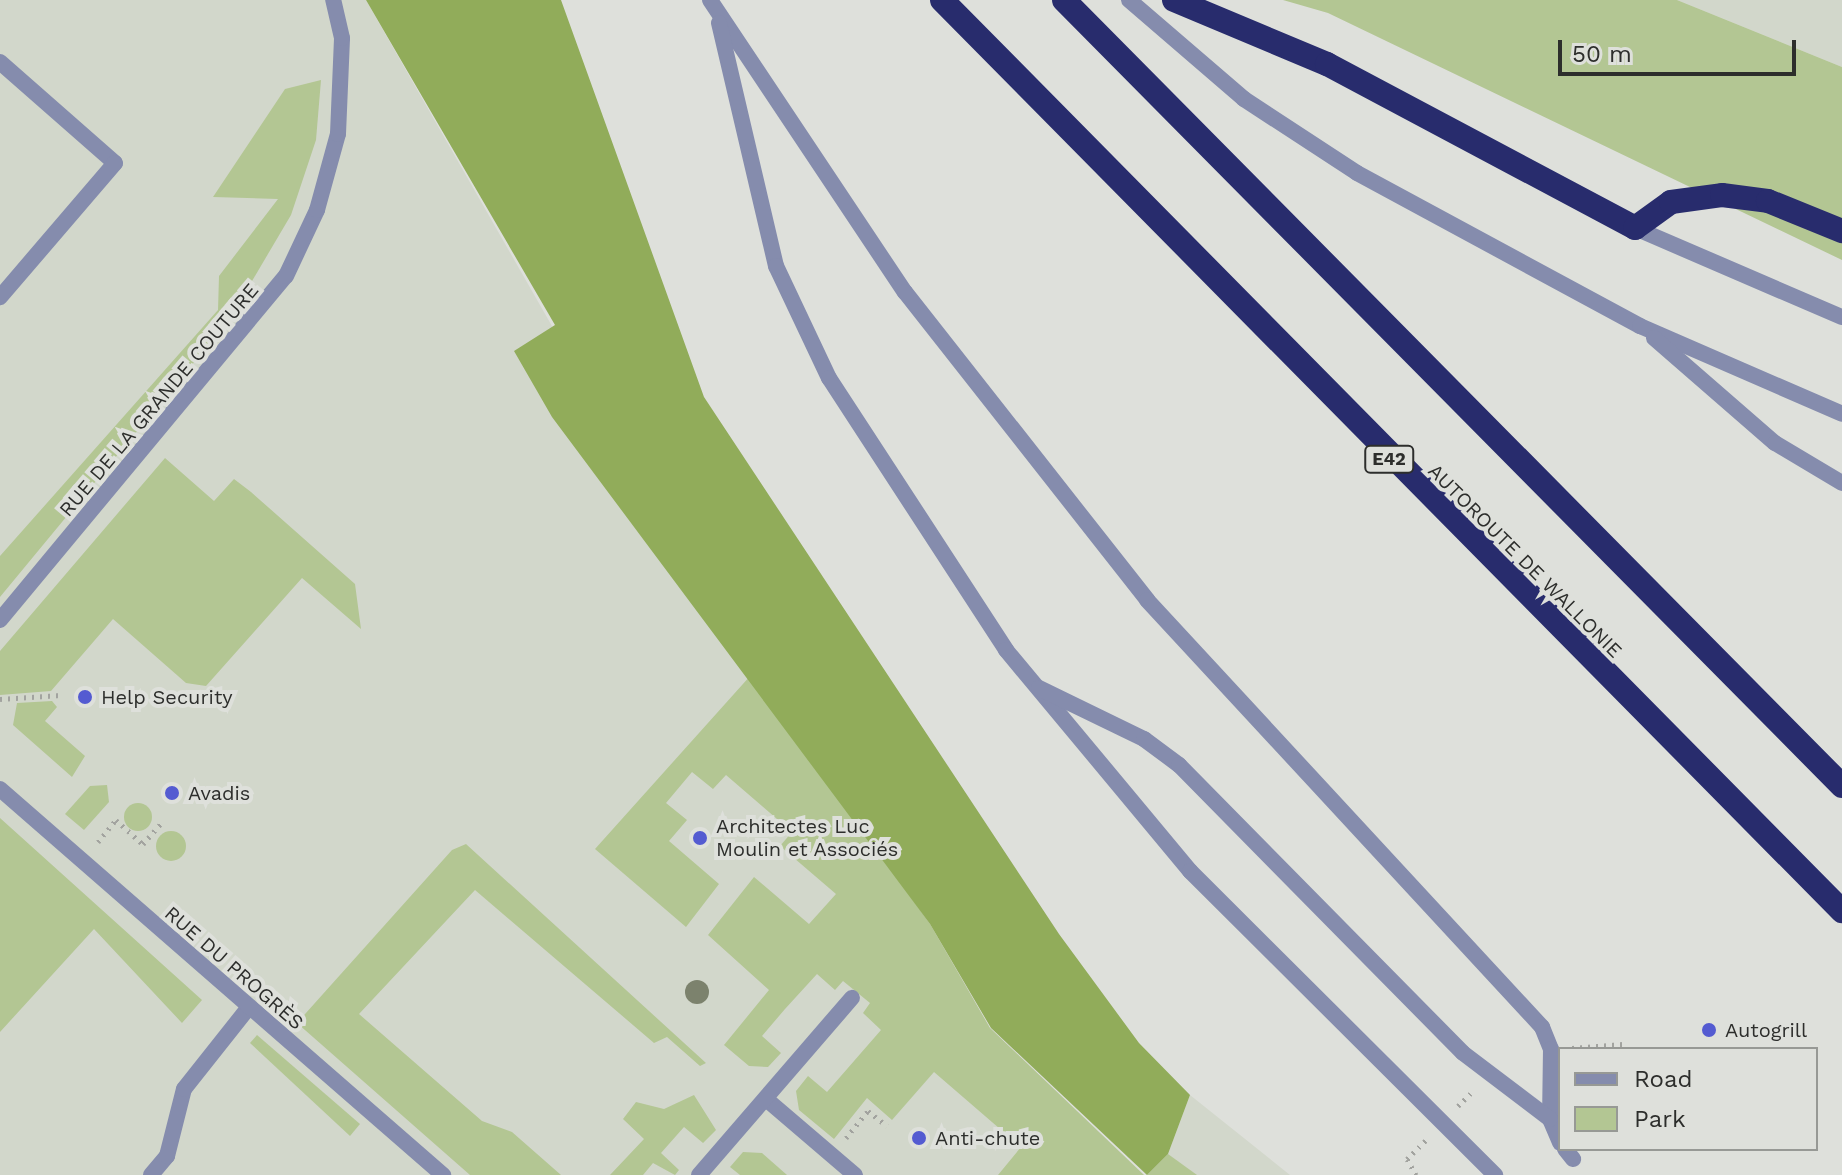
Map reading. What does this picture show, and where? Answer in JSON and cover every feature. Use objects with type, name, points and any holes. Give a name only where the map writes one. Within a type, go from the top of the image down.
[{"type":"highway","name":"AUTOROUTE DE WALLONIE","points":[[942,0],[1842,911]]},
{"type":"highway","points":[[1064,0],[1842,786]]},
{"type":"highway","points":[[1174,0],[1327,64],[1635,228],[1671,202],[1722,195],[1768,201],[1842,231]]},
{"type":"street","name":"RUE DE LA GRANDE COUTURE","points":[[0,620],[286,276],[317,210],[338,134],[342,38],[333,0]]},
{"type":"street","points":[[1129,0],[1244,99],[1357,173],[1640,326],[1842,414]]},
{"type":"street","points":[[713,7],[776,266],[829,378],[1034,685],[1190,871],[1495,1175]]},
{"type":"street","points":[[713,7],[905,292],[1147,600],[1542,1027],[1551,1049],[1550,1119],[1558,1138]]},
{"type":"street","points":[[0,62],[115,163],[0,297]]},
{"type":"street","points":[[1635,228],[1842,317]]},
{"type":"street","points":[[1640,326],[1775,443],[1842,483]]},
{"type":"street","points":[[1034,685],[1144,739],[1179,765],[1463,1053],[1550,1119]]},
{"type":"street","name":"RUE DU PROGRÈS","points":[[0,789],[443,1175]]},
{"type":"street","points":[[699,1175],[852,998]]},
{"type":"street","points":[[151,1175],[167,1156],[184,1089],[249,1007]]},
{"type":"street","points":[[766,1099],[855,1175]]},
{"type":"path","points":[[0,699],[61,695]]},
{"type":"path","points":[[94,846],[116,820],[143,844],[162,822]]},
{"type":"shaded area","points":[[0,0],[366,0],[751,675],[930,924],[990,1028],[1144,1175],[0,1175]]},
{"type":"shaded area","points":[[1677,0],[1842,0],[1842,67]]},
{"type":"shaded area","points":[[1190,1095],[1290,1175],[1147,1175],[1168,1154]]},
{"type":"green space","points":[[366,0],[561,0],[704,397],[1059,934],[1139,1043],[1190,1095],[1168,1154],[1147,1175],[991,1028],[930,924],[552,417],[514,351],[555,325]]},
{"type":"green space","points":[[1283,0],[1677,0],[1842,67],[1842,260],[1328,13]]},
{"type":"green space","points":[[321,80],[316,140],[291,215],[229,320],[0,597],[0,556],[218,310],[219,276],[278,199],[213,197],[285,89]]},
{"type":"green space","points":[[165,458],[214,501],[234,479],[251,492],[355,584],[361,629],[302,578],[206,686],[186,683],[113,619],[51,691],[0,695],[0,651]]},
{"type":"green space","points":[[751,675],[930,924],[990,1028],[1144,1175],[998,1175],[1021,1147],[934,1072],[892,1120],[867,1098],[834,1139],[799,1110],[796,1091],[808,1076],[827,1092],[881,1030],[863,1013],[870,1003],[843,981],[835,990],[817,974],[785,1009],[762,1036],[781,1053],[768,1067],[749,1066],[724,1045],[769,990],[708,935],[754,877],[809,924],[836,894],[780,846],[792,832],[726,775],[713,789],[692,772],[666,803],[687,820],[669,841],[719,884],[686,927],[595,849]]},
{"type":"green space","points":[[52,701],[57,707],[45,721],[85,756],[72,777],[13,725],[17,703]]},
{"type":"green space","points":[[107,785],[109,802],[84,830],[65,814],[90,786]]},
{"type":"green space","points":[[138,803],[148,807],[152,817],[148,827],[138,831],[128,827],[124,817],[128,807]]},
{"type":"green space","points":[[0,818],[202,1000],[182,1023],[94,929],[0,1032]]},
{"type":"green space","points":[[171,831],[177,832],[185,840],[185,852],[177,860],[171,861],[165,860],[157,852],[156,846],[157,840],[165,832]]},
{"type":"green space","points":[[466,844],[706,1063],[700,1066],[667,1037],[654,1043],[475,890],[359,1014],[482,1121],[512,1132],[561,1175],[470,1175],[297,1023],[452,850]]},
{"type":"green space","points":[[257,1035],[360,1124],[350,1136],[250,1043]]},
{"type":"green space","points":[[694,1095],[716,1130],[703,1143],[684,1127],[661,1153],[679,1170],[675,1175],[653,1163],[643,1175],[610,1175],[644,1139],[623,1119],[636,1102],[664,1109]]},
{"type":"green space","points":[[743,1152],[762,1153],[787,1175],[740,1175],[730,1167]]},
{"type":"green space","points":[[1168,1154],[1197,1175],[1147,1175]]},
{"type":"place","name":"Help Security","points":[[85,697]]},
{"type":"place","name":"Avadis","points":[[172,793]]},
{"type":"place","name":"Architectes Luc Moulin et Associés","points":[[700,838]]},
{"type":"place","name":"Autogrill","points":[[1709,1030]]},
{"type":"place","name":"Anti-chute","points":[[919,1138]]}]
